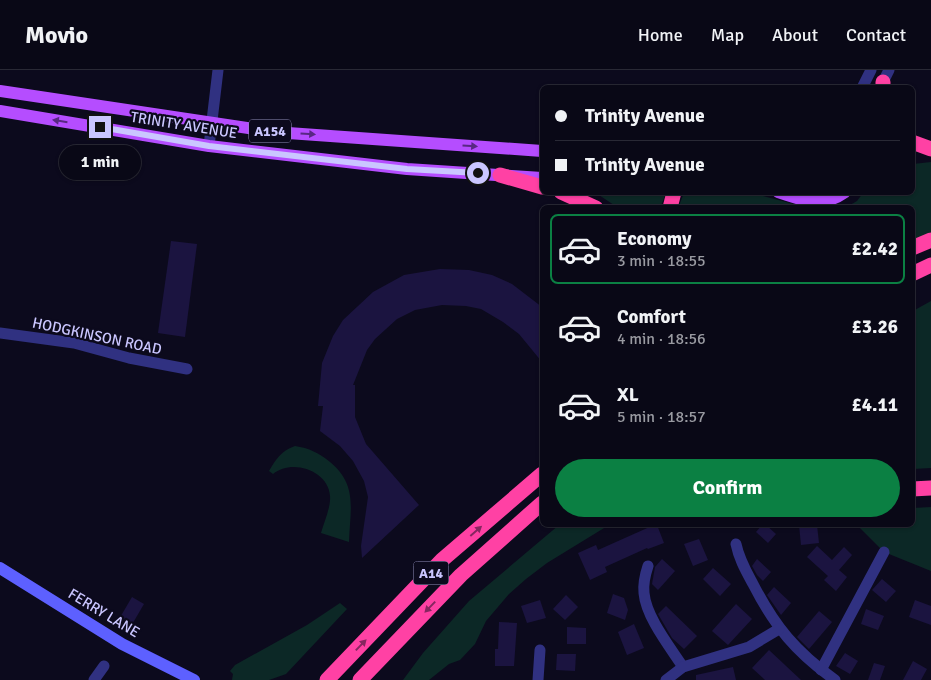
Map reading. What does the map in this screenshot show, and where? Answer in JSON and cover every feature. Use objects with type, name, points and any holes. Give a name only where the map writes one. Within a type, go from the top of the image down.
[{"type":"highway","points":[[915,143],[931,148]]},
{"type":"highway","points":[[915,154],[931,152]]},
{"type":"highway","points":[[500,175],[540,186]]},
{"type":"highway","points":[[568,195],[589,205]]},
{"type":"highway","points":[[915,247],[931,240]]},
{"type":"highway","points":[[915,273],[931,265]]},
{"type":"highway","name":"A14","points":[[327,680],[442,560],[540,476]]},
{"type":"highway","points":[[915,490],[931,488]]},
{"type":"highway","name":"A14","points":[[360,680],[461,575],[540,505]]},
{"type":"main road","name":"TRINITY AVENUE","points":[[0,91],[274,132],[540,151]]},
{"type":"main road","name":"TRINITY AVENUE","points":[[0,111],[209,146],[407,169],[540,178]]},
{"type":"main road","points":[[789,195],[820,203],[840,195]]},
{"type":"street","points":[[209,146],[218,70]]},
{"type":"street","points":[[864,85],[871,70]]},
{"type":"street","name":"HODGKINSON ROAD","points":[[0,332],[74,343],[129,358],[187,369]]},
{"type":"street","points":[[736,544],[738,553],[763,604],[779,628],[798,650],[836,680]]},
{"type":"street","points":[[822,670],[884,552]]},
{"type":"street","points":[[648,566],[643,582],[644,595],[649,611],[683,667]]},
{"type":"street","name":"FERRY LANE","points":[[0,568],[122,644],[194,680]]},
{"type":"street","points":[[666,680],[683,667],[749,647],[779,628]]},
{"type":"street","points":[[538,680],[540,650]]},
{"type":"street","points":[[94,680],[104,666]]},
{"type":"green space","points":[[931,162],[931,232],[915,240],[915,205],[850,205],[857,201],[862,195],[915,195],[915,164]]},
{"type":"green space","points":[[599,195],[665,195],[661,205],[614,205]]},
{"type":"green space","points":[[683,195],[737,195],[763,196],[797,205],[680,205]]},
{"type":"green space","points":[[931,301],[931,468],[915,469],[915,310]]},
{"type":"green space","points":[[295,446],[322,456],[339,471],[345,480],[349,489],[351,508],[349,542],[321,533],[330,496],[328,487],[317,474],[299,467],[281,469],[273,474],[269,471],[279,456]]},
{"type":"green space","points":[[931,507],[931,571],[884,552],[859,527],[915,527],[915,508]]},
{"type":"green space","points":[[557,527],[606,527],[547,563],[509,594],[486,621],[475,644],[460,660],[449,664],[429,680],[403,680],[423,653],[469,601]]},
{"type":"green space","points":[[340,603],[347,609],[286,674],[269,680],[232,680],[233,674],[230,671],[235,665],[307,625]]},
{"type":"building","points":[[171,241],[197,244],[185,337],[158,333]]},
{"type":"building","points":[[440,269],[469,270],[492,275],[512,284],[540,305],[540,360],[519,334],[503,322],[481,309],[466,306],[442,305],[415,310],[397,319],[375,339],[367,350],[353,385],[355,385],[355,417],[366,444],[419,505],[362,558],[361,546],[368,497],[364,481],[353,461],[340,446],[320,431],[323,406],[318,406],[322,363],[333,336],[343,320],[373,292],[404,275]]},
{"type":"building","points":[[650,527],[658,527],[664,543],[647,548],[605,567],[607,572],[590,580],[578,553],[596,545],[598,550]]},
{"type":"building","points":[[760,527],[768,527],[776,534],[768,543],[756,532]]},
{"type":"building","points":[[799,527],[817,527],[819,543],[801,545]]},
{"type":"building","points":[[699,539],[708,560],[693,566],[684,544]]},
{"type":"building","points":[[817,546],[832,560],[844,547],[852,555],[839,570],[847,577],[836,591],[824,580],[828,576],[807,557]]},
{"type":"building","points":[[662,559],[675,571],[658,590],[652,584],[655,567]]},
{"type":"building","points":[[757,559],[771,572],[763,581],[752,566]]},
{"type":"building","points":[[713,568],[731,584],[720,596],[703,579]]},
{"type":"building","points":[[882,579],[896,591],[886,602],[872,590]]},
{"type":"building","points":[[774,587],[791,603],[781,615],[767,595]]},
{"type":"building","points":[[613,594],[624,598],[628,610],[625,620],[607,613]]},
{"type":"building","points":[[566,595],[578,607],[565,620],[553,609]]},
{"type":"building","points":[[132,597],[144,604],[127,633],[115,626]]},
{"type":"building","points":[[540,600],[546,618],[527,623],[521,606]]},
{"type":"building","points":[[915,600],[931,606],[931,625],[909,617]]},
{"type":"building","points":[[736,604],[752,619],[728,645],[712,631]]},
{"type":"building","points":[[666,606],[697,636],[684,649],[672,638],[658,614]]},
{"type":"building","points":[[866,609],[884,616],[878,630],[861,624]]},
{"type":"building","points":[[819,611],[832,622],[809,649],[797,637]]},
{"type":"building","points":[[499,622],[517,623],[514,666],[495,666],[495,649],[498,649]]},
{"type":"building","points":[[634,624],[644,648],[627,655],[618,632]]},
{"type":"building","points":[[567,627],[586,628],[586,644],[567,644]]},
{"type":"building","points":[[769,650],[801,680],[765,680],[752,668]]},
{"type":"building","points":[[845,653],[858,661],[850,674],[836,666]]},
{"type":"building","points":[[557,654],[576,654],[575,671],[556,670]]},
{"type":"building","points":[[913,661],[927,669],[921,680],[903,680]]},
{"type":"building","points":[[874,663],[885,666],[880,680],[868,680]]},
{"type":"building","points":[[733,667],[736,680],[696,680],[696,675]]},
{"type":"route","points":[[100,127],[209,146],[407,169],[478,173]]}]
